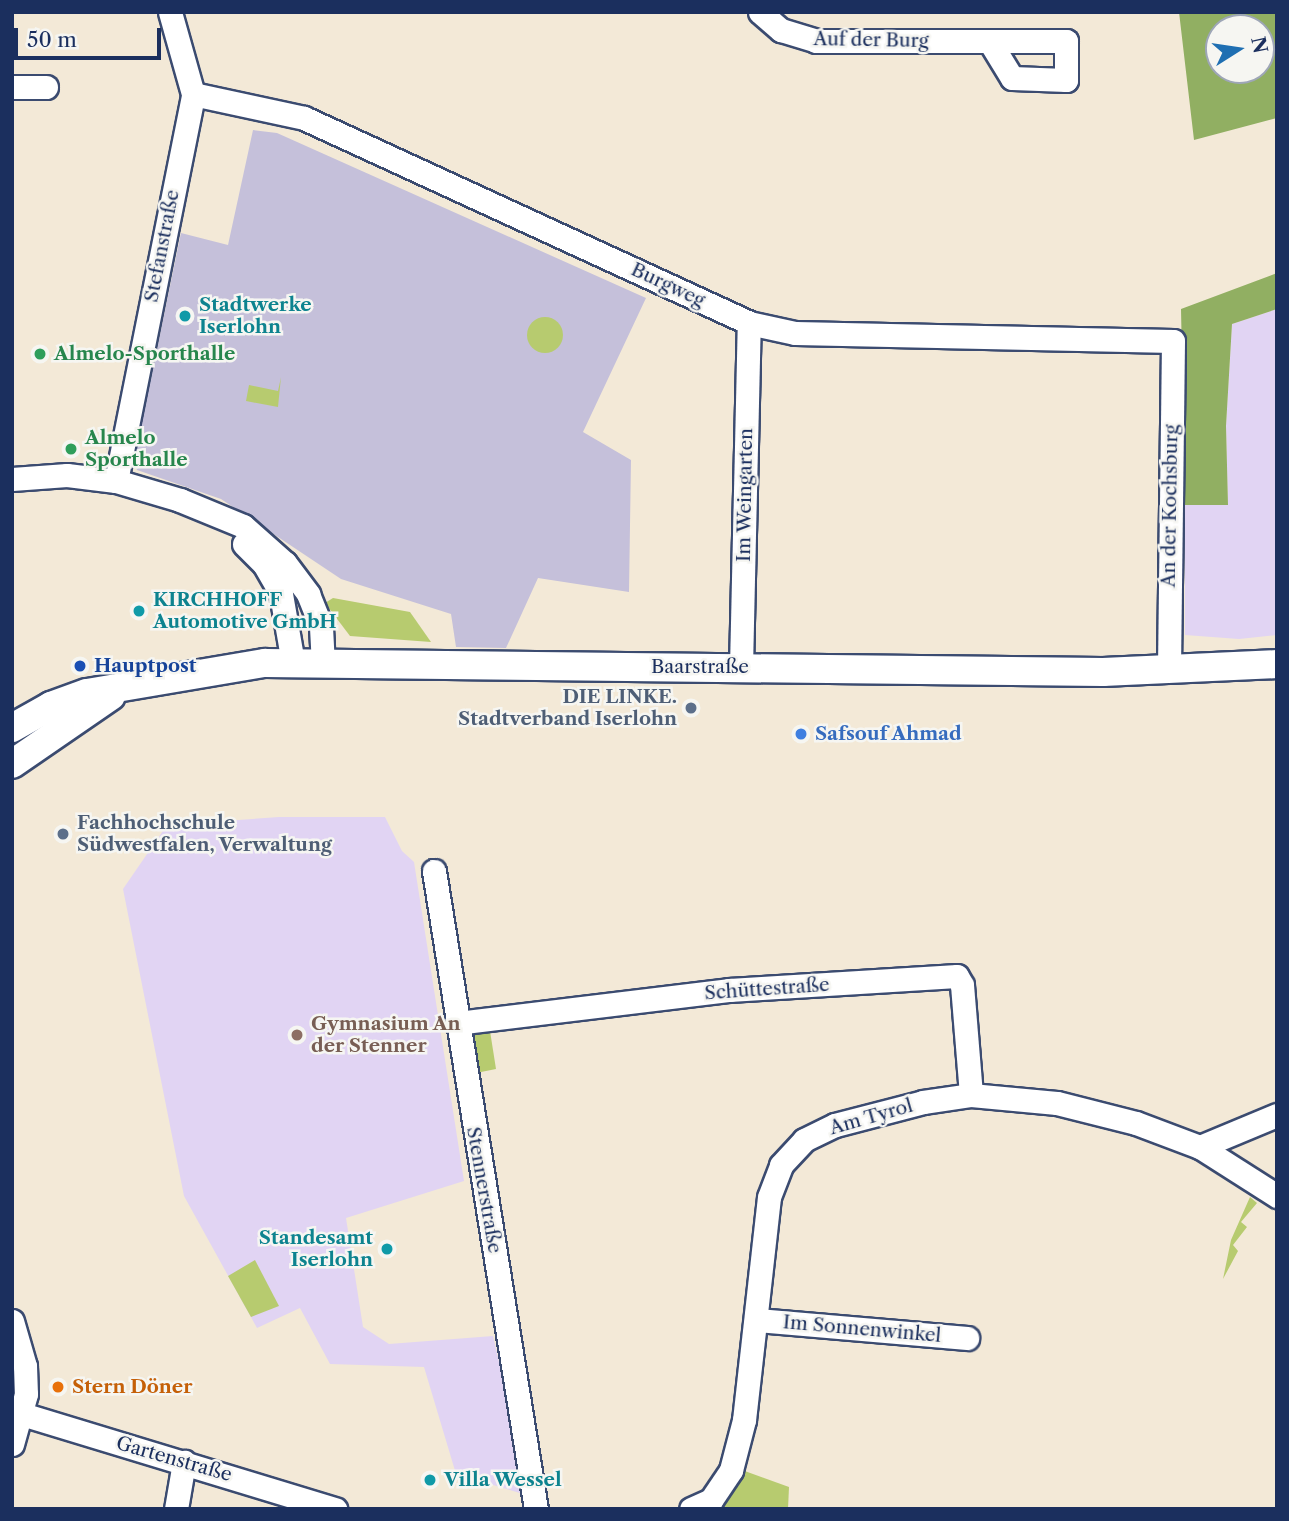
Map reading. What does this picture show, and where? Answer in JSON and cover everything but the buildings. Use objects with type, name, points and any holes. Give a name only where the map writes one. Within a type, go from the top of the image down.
[{"type":"main road","name":"Baarstraße","points":[[12,728],[51,706],[125,687],[198,672],[293,663],[1168,670],[1277,664]]},
{"type":"main road","name":"Baarstraße","points":[[12,764],[125,687]]},
{"type":"street","name":"Stefanstraße","points":[[116,481],[193,94],[170,12]]},
{"type":"street","name":"Auf der Burg","points":[[760,12],[781,30],[816,41],[990,42]]},
{"type":"street","points":[[12,87],[46,87]]},
{"type":"street","name":"Burgweg","points":[[193,94],[304,118],[749,323],[795,334],[1174,341]]},
{"type":"street","name":"Im Weingarten","points":[[741,667],[749,323]]},
{"type":"street","name":"An der Kochsburg","points":[[1168,670],[1174,341]]},
{"type":"street","points":[[12,479],[67,475],[116,481],[180,500],[220,519],[243,526],[262,541],[299,580],[318,618],[323,662]]},
{"type":"street","points":[[220,519],[274,579],[288,613],[293,663]]},
{"type":"street","name":"Stennerstraße","points":[[434,871],[536,1509]]},
{"type":"street","name":"Schüttestraße","points":[[457,1023],[729,990],[957,976],[962,985],[971,1095]]},
{"type":"street","name":"Am Tyrol","points":[[691,1509],[710,1500],[731,1470],[744,1420],[769,1197],[781,1165],[804,1140],[835,1125],[923,1102],[971,1095],[1057,1103],[1099,1112],[1200,1147],[1277,1196]]},
{"type":"street","points":[[1200,1147],[1277,1115]]},
{"type":"street","name":"Im Sonnenwinkel","points":[[757,1320],[967,1338]]},
{"type":"street","points":[[12,1321],[25,1366],[12,1444]]},
{"type":"street","name":"Gartenstraße","points":[[18,1413],[335,1509]]},
{"type":"street","points":[[176,1509],[184,1462]]},
{"type":"shaded area","name":"Stadtwerke Iserlohn","points":[[253,130],[277,133],[646,298],[583,432],[631,460],[629,592],[538,578],[506,648],[456,647],[451,614],[341,579],[221,499],[137,470],[134,460],[181,233],[228,245]]},
{"type":"shaded area","points":[[1277,309],[1277,635],[1239,639],[1185,635],[1185,505],[1228,505],[1226,426],[1232,324]]},
{"type":"shaded area","name":"Gymnasium An der Stenner","points":[[279,817],[385,817],[402,851],[414,862],[464,1181],[346,1218],[363,1327],[389,1344],[493,1336],[530,1496],[456,1474],[424,1367],[330,1364],[300,1308],[257,1328],[184,1196],[123,889],[167,825]]},
{"type":"green space","points":[[1179,12],[1277,12],[1277,118],[1194,140]]},
{"type":"green space","points":[[1277,273],[1277,309],[1232,324],[1226,426],[1228,505],[1185,505],[1181,309]]},
{"type":"green space","points":[[545,317],[558,322],[563,335],[558,348],[545,353],[532,348],[527,335],[532,322]]},
{"type":"green space","points":[[281,377],[278,407],[246,401],[249,385],[278,391]]},
{"type":"green space","points":[[333,598],[410,612],[431,642],[350,636],[325,603]]},
{"type":"green space","points":[[490,1031],[496,1069],[476,1073],[471,1036]]},
{"type":"green space","points":[[1250,1197],[1257,1203],[1241,1222],[1247,1227],[1233,1245],[1238,1251],[1223,1279],[1231,1240]]},
{"type":"green space","points":[[255,1260],[279,1306],[251,1317],[228,1276]]},
{"type":"green space","points":[[742,1470],[789,1487],[788,1509],[720,1509]]},
{"type":"place","name":"Stadtwerke Iserlohn","points":[[185,316]]},
{"type":"place","name":"Almelo-Sporthalle","points":[[40,354]]},
{"type":"place","name":"Almelo Sporthalle","points":[[71,449]]},
{"type":"place","name":"KIRCHHOFF Automotive GmbH","points":[[139,611]]},
{"type":"place","name":"Hauptpost","points":[[80,666]]},
{"type":"place","name":"DIE LINKE. Stadtverband Iserlohn","points":[[691,708]]},
{"type":"place","name":"Safsouf Ahmad","points":[[801,734]]},
{"type":"place","name":"Fachhochschule Südwestfalen, Verwaltung","points":[[63,834]]},
{"type":"place","name":"Gymnasium An der Stenner","points":[[297,1035]]},
{"type":"place","name":"Standesamt Iserlohn","points":[[387,1249]]},
{"type":"place","name":"Stern Döner","points":[[58,1387]]},
{"type":"place","name":"Villa Wessel","points":[[430,1480]]}]
